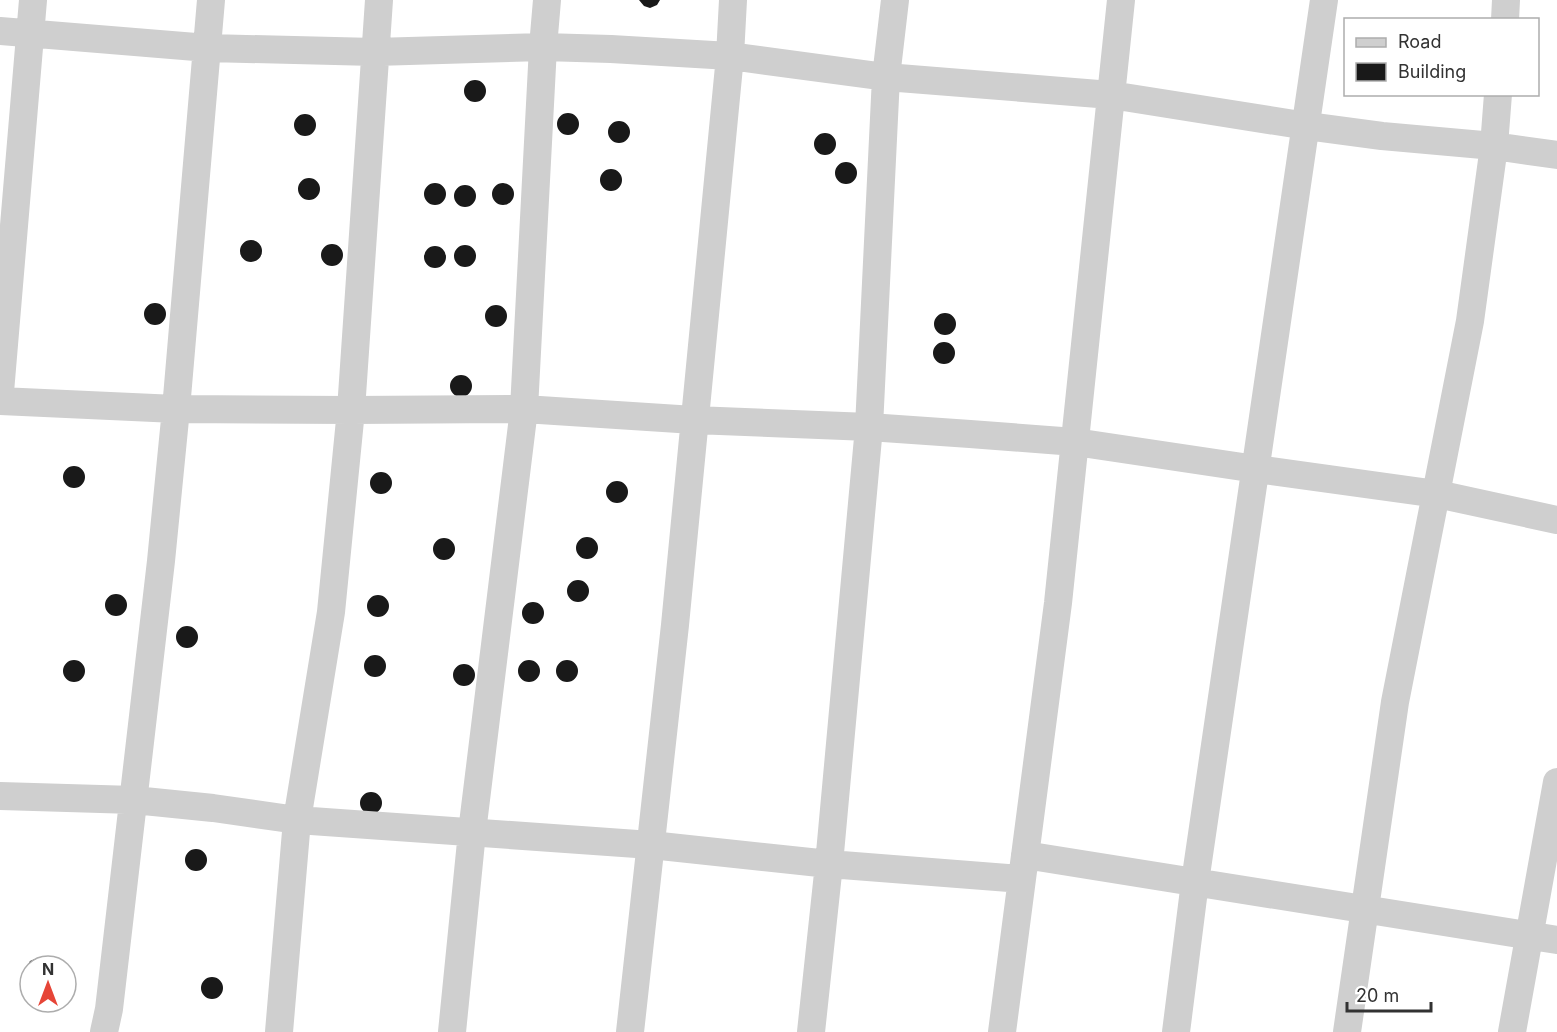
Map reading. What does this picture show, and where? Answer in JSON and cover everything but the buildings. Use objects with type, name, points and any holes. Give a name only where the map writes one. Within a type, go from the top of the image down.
[{"type":"street","points":[[0,392],[33,0]]},
{"type":"street","points":[[104,1032],[109,1009],[161,561],[211,0]]},
{"type":"street","points":[[279,1032],[297,820],[331,612],[351,410],[379,0]]},
{"type":"street","points":[[452,1032],[472,832],[524,409],[547,0]]},
{"type":"street","points":[[630,1032],[675,625],[730,56],[733,0]]},
{"type":"street","points":[[811,1032],[829,864],[869,426],[886,77],[895,0]]},
{"type":"street","points":[[1002,1032],[1058,603],[1121,0]]},
{"type":"street","points":[[1176,1032],[1195,882],[1324,0]]},
{"type":"street","points":[[1504,18],[1506,0]]},
{"type":"street","points":[[0,31],[208,48],[375,52],[543,47],[730,56],[886,77],[1111,95],[1307,126],[1557,155]]},
{"type":"street","points":[[1347,1032],[1395,702],[1470,321],[1494,146],[1498,96]]},
{"type":"street","points":[[0,401],[176,409],[524,409],[694,420],[869,426],[1075,442],[1256,470],[1437,494],[1557,520]]},
{"type":"street","points":[[1512,1032],[1557,782]]},
{"type":"street","points":[[0,796],[134,800],[297,820],[651,845],[829,864],[1024,867],[1195,882],[1557,940]]}]
